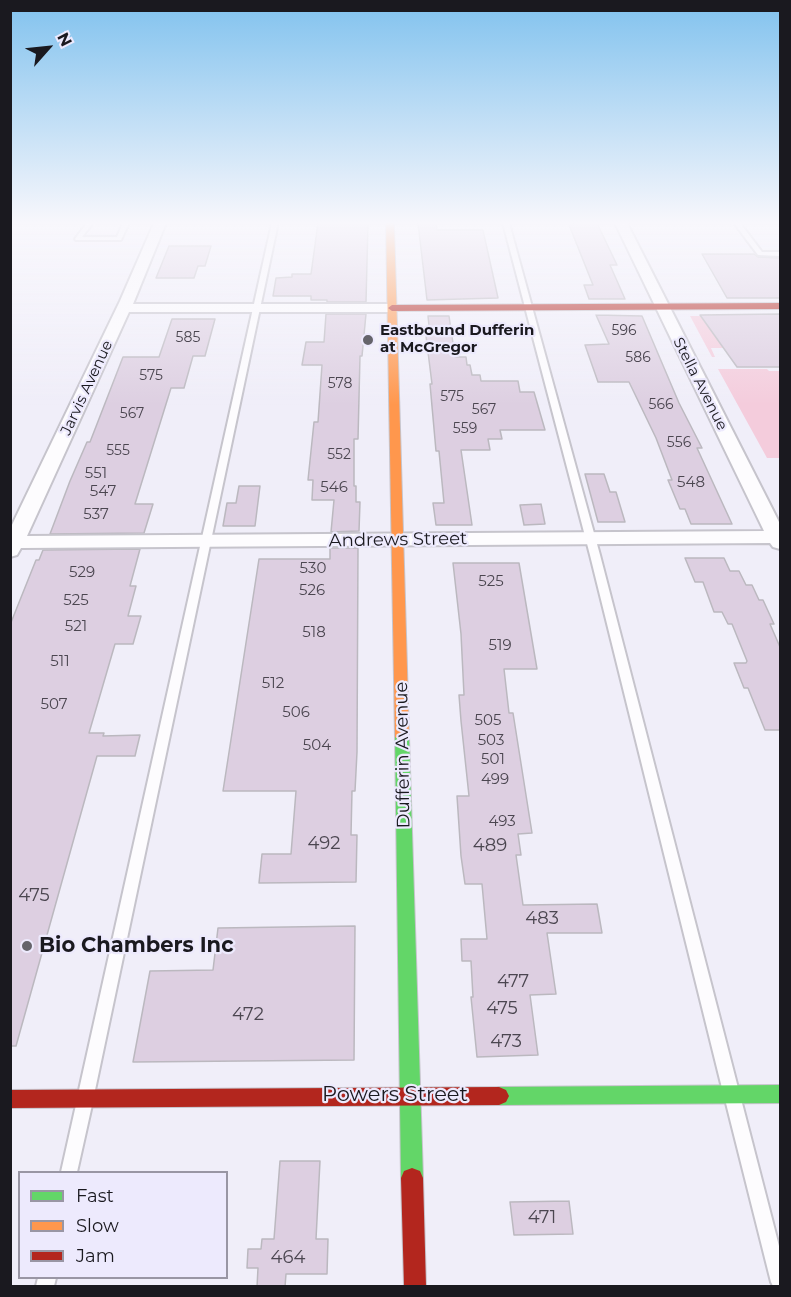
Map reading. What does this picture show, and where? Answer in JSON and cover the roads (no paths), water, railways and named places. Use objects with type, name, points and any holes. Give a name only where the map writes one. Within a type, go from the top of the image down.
[{"type":"main road","name":"Dufferin Avenue","points":[[391,284],[415,1287]]},
{"type":"main road","points":[[392,308],[780,306]]},
{"type":"main road","name":"Powers Street","points":[[10,1099],[780,1094]]},
{"type":"street","name":"Jarvis Avenue","points":[[13,546],[134,284]]},
{"type":"street","name":"Stella Avenue","points":[[651,284],[779,539]]},
{"type":"street","points":[[123,308],[392,308]]},
{"type":"street","name":"Andrews Street","points":[[13,546],[398,539],[779,539]]},
{"type":"lane","points":[[69,1171],[261,284]]},
{"type":"lane","points":[[522,284],[591,539],[780,1282]]},
{"type":"place","name":"Eastbound Dufferin at McGregor","points":[[368,340]]},
{"type":"place","name":"Bio Chambers Inc","points":[[27,946]]}]
